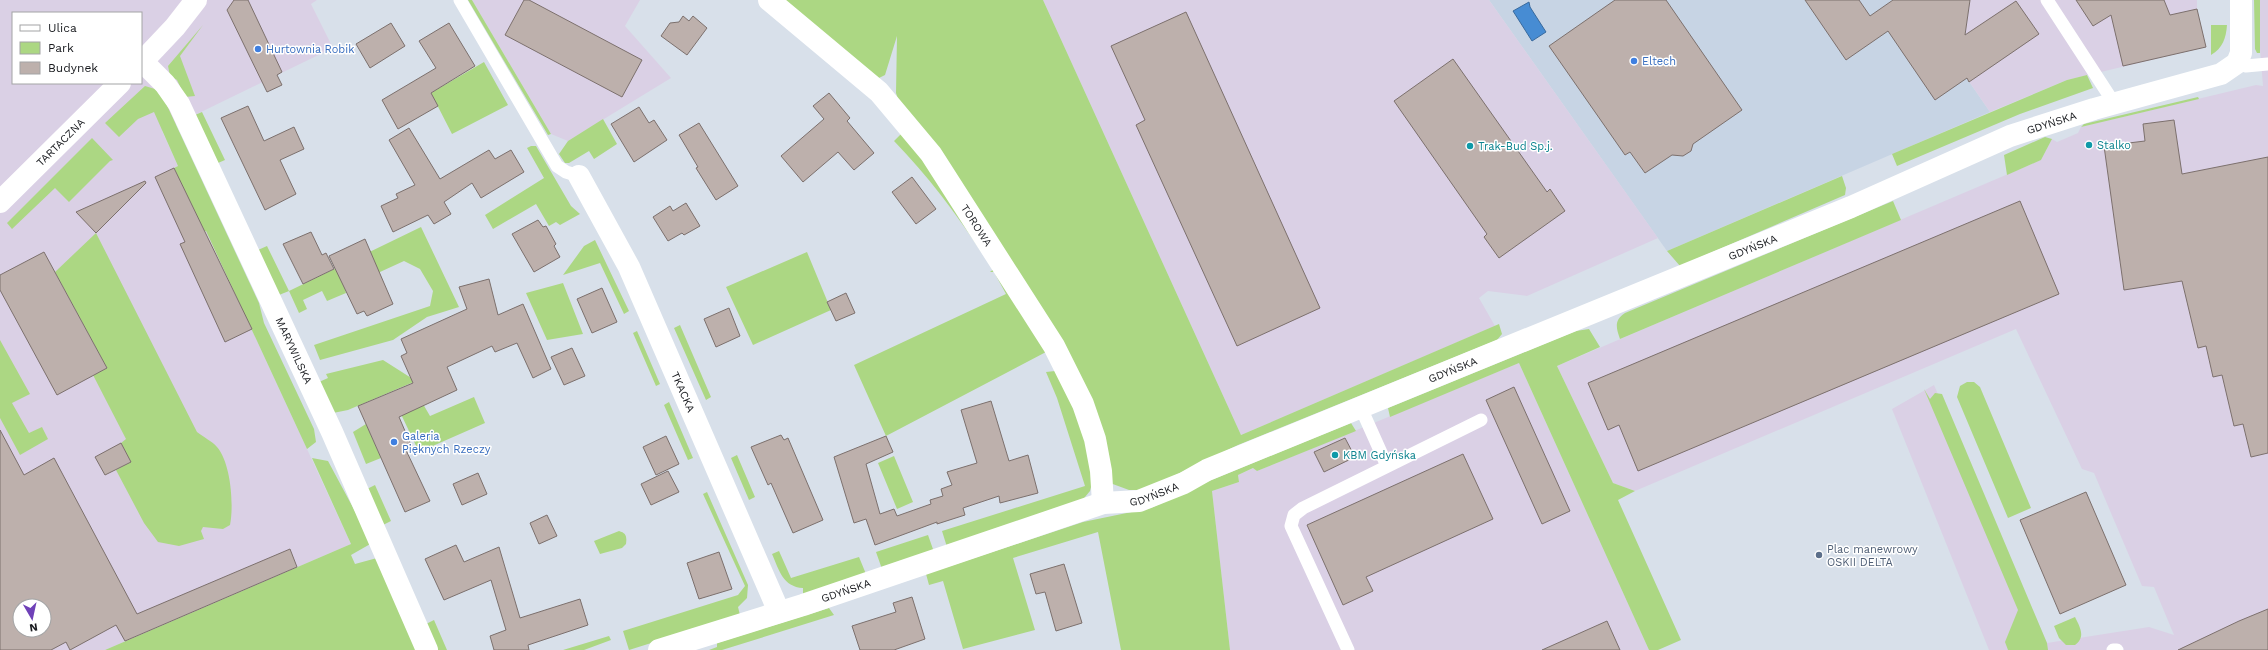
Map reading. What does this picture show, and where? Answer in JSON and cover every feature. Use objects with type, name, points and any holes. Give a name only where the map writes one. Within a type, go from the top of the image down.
[{"type":"street","points":[[142,62],[175,27],[196,0]]},
{"type":"street","name":"TOROWA","points":[[769,0],[879,92],[931,154],[1054,346],[1083,404],[1095,439],[1101,471],[1103,503]]},
{"type":"street","points":[[2237,64],[2241,54],[2241,0]]},
{"type":"street","name":"MARYWILSKA","points":[[142,62],[165,84],[179,104],[332,432],[427,650]]},
{"type":"street","name":"GDYŃSKA","points":[[659,650],[779,612],[1103,503],[1139,501],[1156,495],[1206,470],[1851,207],[2010,136],[2114,103],[2221,74],[2237,64]]},
{"type":"street","name":"TARTACZNA","points":[[0,202],[119,84]]},
{"type":"street","name":"TKACKA","points":[[579,176],[629,267],[779,612]]},
{"type":"lane","points":[[460,0],[557,166],[566,172],[579,176]]},
{"type":"lane","points":[[2047,0],[2114,103]]},
{"type":"lane","points":[[2237,64],[2246,66],[2268,64]]},
{"type":"lane","points":[[1361,408],[1387,466]]},
{"type":"lane","points":[[1348,650],[1293,531],[1292,520],[1294,514],[1303,508],[1481,420]]},
{"type":"shaded area","points":[[0,0],[317,0],[311,4],[333,48],[162,131],[178,166],[174,168],[204,232],[206,231],[351,544],[105,650],[0,650]]},
{"type":"shaded area","points":[[472,0],[640,0],[625,26],[671,78],[568,141],[551,134]]},
{"type":"shaded area","points":[[1043,0],[1489,0],[1658,238],[1527,296],[1488,291],[1479,298],[1495,326],[1241,435]]},
{"type":"shaded area","name":"Eltech","points":[[1489,0],[1913,0],[1990,112],[1667,251]]},
{"type":"shaded area","points":[[1913,0],[2197,0],[2197,9],[2206,47],[2067,80],[1990,112]]},
{"type":"shaded area","name":"Stalko","points":[[2260,0],[2268,0],[2268,650],[1989,650],[1892,409],[1934,385],[2047,643],[2149,627],[2174,635],[2154,587],[2142,586],[2094,473],[2082,469],[2016,329],[1635,491],[1613,483],[1557,366],[2041,160],[2052,139],[2057,142],[2078,133],[2081,127],[2256,85],[2263,86],[2260,49]]},
{"type":"shaded area","points":[[1519,363],[1649,650],[1620,650],[1607,621],[1542,650],[1230,650],[1212,491],[1239,482],[1238,475],[1254,468],[1257,471]]},
{"type":"green space","points":[[468,0],[472,0],[551,134],[548,135]]},
{"type":"green space","points":[[781,0],[1043,0],[1241,435],[1499,324],[1502,334],[1497,340],[1238,445],[1155,485],[1141,490],[1129,490],[1110,483],[1101,425],[899,102],[896,93],[897,36],[885,75],[877,79]]},
{"type":"green space","points":[[2254,0],[2260,0],[2260,53],[2257,53],[2255,49]]},
{"type":"green space","points":[[203,25],[180,56],[195,96],[185,97],[177,80],[170,76],[168,66]]},
{"type":"green space","points":[[2211,25],[2227,25],[2226,34],[2221,46],[2211,55]]},
{"type":"green space","points":[[484,62],[508,105],[452,134],[431,93]]},
{"type":"green space","points":[[2087,75],[2093,88],[2020,114],[1897,166],[1892,154],[2067,80]]},
{"type":"green space","points":[[145,86],[155,89],[164,99],[259,303],[264,323],[314,429],[316,442],[307,449],[206,231],[204,232],[174,168],[178,166],[154,112],[138,119],[119,137],[105,123]]},
{"type":"green space","points":[[2198,97],[2199,99],[2081,127],[2084,124]]},
{"type":"green space","points":[[202,112],[225,160],[218,163],[195,115]]},
{"type":"green space","points":[[603,119],[617,144],[594,159],[589,151],[569,163],[565,163],[559,154],[568,141]]},
{"type":"green space","points":[[903,132],[924,157],[982,253],[941,195],[894,141]]},
{"type":"green space","points":[[2045,137],[2052,139],[2041,160],[2007,175],[2004,155]]},
{"type":"green space","points":[[92,138],[113,160],[110,161],[69,202],[55,188],[12,229],[7,223]]},
{"type":"green space","points":[[536,146],[571,206],[580,214],[560,225],[556,222],[549,226],[536,204],[493,229],[485,215],[544,178],[527,148]]},
{"type":"green space","points":[[1842,176],[1846,188],[1845,195],[1680,266],[1667,251]]},
{"type":"green space","points":[[1893,201],[1901,220],[1620,339],[1617,324],[1619,318],[1625,313]]},
{"type":"green space","points":[[421,227],[459,307],[427,317],[393,340],[320,360],[314,345],[430,306],[433,291],[420,269],[404,261],[345,288],[346,293],[327,301],[322,291],[303,300],[307,309],[299,313],[289,291]]},
{"type":"green space","points":[[96,233],[197,432],[217,447],[226,463],[232,507],[230,525],[223,529],[203,527],[201,531],[204,539],[179,546],[158,542],[144,523],[116,470],[130,462],[121,443],[126,439],[93,375],[107,368],[55,272]]},
{"type":"green space","points":[[595,240],[629,311],[624,314],[600,263],[563,275],[584,246]]},
{"type":"green space","points":[[267,246],[289,291],[279,295],[258,250]]},
{"type":"green space","points":[[807,252],[831,310],[753,345],[726,287]]},
{"type":"green space","points":[[995,268],[1046,352],[886,436],[854,365],[1006,294],[994,272],[990,272]]},
{"type":"green space","points":[[563,283],[583,334],[547,340],[526,293]]},
{"type":"green space","points":[[680,325],[711,397],[706,400],[674,328]]},
{"type":"green space","points":[[1589,329],[1600,347],[1557,366],[1613,483],[1635,491],[1618,500],[1681,640],[1658,650],[1649,650],[1519,363],[1390,417],[1388,408],[1576,331]]},
{"type":"green space","points":[[637,331],[660,384],[656,386],[633,333]]},
{"type":"green space","points":[[0,340],[30,394],[12,403],[29,433],[42,427],[48,439],[20,455],[0,418]]},
{"type":"green space","points":[[383,360],[416,381],[348,410],[333,413],[319,382],[328,378],[326,374]]},
{"type":"green space","points":[[1055,371],[1088,438],[1092,483],[1090,491],[1080,503],[947,547],[942,531],[1085,486],[1057,398],[1046,372]]},
{"type":"green space","points":[[1967,382],[1974,382],[1980,387],[2031,508],[2008,518],[1957,397],[1960,386]]},
{"type":"green space","points":[[1924,389],[1930,399],[1935,393],[1942,394],[2047,643],[2048,650],[2008,650],[2005,642],[2018,610]]},
{"type":"green space","points":[[474,397],[485,423],[419,452],[399,410],[423,404],[430,416]]},
{"type":"green space","points":[[669,402],[693,458],[688,460],[664,405]]},
{"type":"green space","points":[[1351,423],[1356,431],[1257,471],[1253,468],[1238,475],[1239,482],[1212,491],[1230,650],[1121,650],[1098,532],[1013,558],[1035,630],[963,649],[943,581],[929,585],[926,574],[1083,522],[1151,508],[1209,481]]},
{"type":"green space","points":[[366,424],[381,458],[366,464],[353,432]]},
{"type":"green space","points":[[737,455],[755,497],[749,500],[731,458]]},
{"type":"green space","points":[[894,456],[913,502],[897,509],[878,463]]},
{"type":"green space","points":[[312,458],[328,461],[372,543],[351,555],[355,564],[377,558],[417,650],[105,650],[351,544]]},
{"type":"green space","points":[[375,485],[391,521],[383,525],[367,489]]},
{"type":"green space","points":[[707,492],[748,585],[747,598],[738,607],[740,615],[629,650],[623,631],[738,595],[745,586],[703,494]]},
{"type":"green space","points":[[619,531],[626,535],[626,544],[622,548],[600,554],[594,541]]},
{"type":"green space","points":[[928,535],[934,552],[882,569],[876,552]]},
{"type":"green space","points":[[779,551],[791,578],[859,557],[866,574],[803,595],[803,588],[791,585],[786,581],[780,572],[772,554]]},
{"type":"green space","points":[[829,608],[834,615],[722,650],[709,650],[717,647],[717,643]]},
{"type":"green space","points":[[2075,617],[2081,632],[2080,639],[2075,645],[2066,645],[2059,638],[2054,626]]},
{"type":"green space","points":[[434,620],[447,650],[437,650],[426,624]]},
{"type":"green space","points":[[609,636],[611,640],[584,650],[563,650]]},
{"type":"water","points":[[1529,2],[1530,7],[1546,32],[1532,41],[1513,11]]},
{"type":"building","points":[[234,0],[248,0],[282,72],[277,75],[282,85],[267,92],[227,10]]},
{"type":"building","points":[[524,0],[529,0],[642,60],[622,97],[505,35]]},
{"type":"building","name":"Eltech","points":[[1615,0],[1666,0],[1742,110],[1693,144],[1691,151],[1683,156],[1672,155],[1645,173],[1630,152],[1625,155],[1549,46]]},
{"type":"building","points":[[1805,0],[1859,0],[1870,16],[1893,0],[1970,0],[1965,35],[2016,1],[2039,34],[1969,82],[1967,78],[1935,100],[1888,31],[1846,60]]},
{"type":"building","points":[[2076,0],[2164,0],[2170,15],[2197,9],[2206,47],[2123,66],[2111,15],[2093,26]]},
{"type":"building","points":[[1186,12],[1320,308],[1237,346],[1136,125],[1145,120],[1111,46]]},
{"type":"building","points":[[683,16],[689,21],[693,16],[707,28],[687,55],[661,36],[670,23],[679,22]]},
{"type":"building","points":[[391,23],[405,46],[370,68],[356,44]]},
{"type":"building","points":[[449,23],[475,66],[431,93],[438,106],[398,129],[382,100],[436,68],[419,41]]},
{"type":"building","name":"Trak-Bud Sp.j.","points":[[1453,59],[1547,192],[1550,189],[1565,211],[1499,258],[1484,237],[1487,234],[1394,101]]},
{"type":"building","points":[[829,93],[850,118],[847,121],[874,153],[854,170],[838,152],[803,182],[781,156],[824,119],[813,106]]},
{"type":"building","points":[[248,106],[264,141],[294,127],[304,149],[280,160],[296,194],[265,210],[221,118]]},
{"type":"building","points":[[639,107],[649,123],[654,120],[667,140],[634,162],[611,124]]},
{"type":"building","points":[[2174,120],[2182,174],[2268,157],[2268,453],[2251,457],[2243,424],[2234,426],[2222,375],[2213,377],[2206,346],[2198,348],[2182,281],[2124,290],[2104,146],[2145,141],[2143,124]]},
{"type":"building","points":[[699,123],[738,186],[716,200],[696,168],[698,167],[679,135]]},
{"type":"building","points":[[409,128],[440,179],[489,150],[495,159],[511,150],[524,172],[481,198],[472,183],[444,202],[451,214],[434,224],[428,215],[393,232],[381,206],[398,198],[396,194],[415,185],[389,140]]},
{"type":"building","points":[[174,168],[252,329],[225,342],[180,244],[185,242],[155,177]]},
{"type":"building","points":[[912,177],[936,209],[916,224],[892,192]]},
{"type":"building","points":[[145,181],[146,183],[96,233],[76,212]]},
{"type":"building","points":[[2020,201],[2059,294],[1638,471],[1619,425],[1608,430],[1588,383]]},
{"type":"building","points":[[686,203],[700,226],[684,235],[682,233],[668,241],[653,217],[670,206],[673,211]]},
{"type":"building","points":[[538,220],[543,227],[546,226],[556,244],[554,246],[560,257],[534,272],[512,234]]},
{"type":"building","points":[[311,232],[322,255],[326,253],[334,269],[303,284],[283,244]]},
{"type":"building","points":[[365,239],[393,304],[367,316],[364,311],[357,314],[329,256]]},
{"type":"building","points":[[44,252],[107,368],[57,395],[0,290],[0,275]]},
{"type":"building","points":[[489,279],[498,315],[523,304],[551,369],[533,378],[517,343],[495,352],[492,346],[447,367],[457,390],[399,417],[411,445],[405,448],[430,501],[405,512],[358,406],[413,383],[401,356],[407,353],[401,339],[467,309],[459,287]]},
{"type":"building","points":[[602,288],[617,322],[592,333],[577,299]]},
{"type":"building","points":[[846,293],[855,313],[836,321],[827,302]]},
{"type":"building","points":[[729,308],[740,336],[716,347],[704,319]]},
{"type":"building","points":[[572,348],[585,376],[564,385],[551,357]]},
{"type":"building","points":[[1514,387],[1570,511],[1542,524],[1486,400]]},
{"type":"building","points":[[991,401],[1009,461],[1028,455],[1038,493],[1000,503],[999,496],[963,508],[965,515],[937,524],[937,522],[875,545],[866,519],[854,523],[834,457],[886,436],[893,452],[866,464],[880,514],[894,509],[897,516],[931,504],[930,500],[943,496],[941,489],[952,485],[947,472],[977,463],[961,410]]},
{"type":"building","points":[[0,430],[24,475],[54,458],[137,614],[290,549],[297,567],[125,641],[116,625],[70,650],[66,642],[51,650],[0,650]]},
{"type":"building","points":[[781,435],[784,440],[788,438],[823,520],[793,533],[771,483],[768,485],[751,447]]},
{"type":"building","points":[[666,436],[679,464],[656,475],[643,447]]},
{"type":"building","name":"KBM Gdyńska","points":[[1345,438],[1355,457],[1324,472],[1314,452]]},
{"type":"building","points":[[121,443],[131,462],[105,475],[95,457]]},
{"type":"building","points":[[1463,454],[1493,519],[1366,577],[1373,591],[1343,605],[1307,525]]},
{"type":"building","points":[[668,471],[679,492],[651,505],[641,484]]},
{"type":"building","points":[[478,473],[487,494],[462,505],[453,484]]},
{"type":"building","points":[[2086,492],[2126,585],[2060,614],[2020,520]]},
{"type":"building","points":[[547,515],[557,536],[539,544],[530,523]]},
{"type":"building","points":[[456,545],[464,562],[499,547],[520,618],[580,599],[588,625],[528,645],[529,650],[494,650],[490,636],[506,630],[491,580],[444,600],[425,559]]},
{"type":"building","points":[[719,552],[732,589],[699,599],[687,563]]},
{"type":"building","points":[[1064,564],[1082,623],[1056,631],[1045,592],[1036,594],[1030,574]]},
{"type":"building","points":[[912,597],[925,639],[894,650],[860,650],[852,626],[896,612],[893,603]]},
{"type":"building","points":[[2268,609],[2268,650],[2178,650],[2239,621]]},
{"type":"building","points":[[1607,621],[1620,650],[1542,650]]},
{"type":"place","name":"Hurtownia Robik","points":[[258,49]]},
{"type":"place","name":"Eltech","points":[[1634,61]]},
{"type":"place","name":"Stalko","points":[[2089,145]]},
{"type":"place","name":"Trak-Bud Sp.j.","points":[[1470,146]]},
{"type":"place","name":"Galeria Pięknych Rzeczy","points":[[394,442]]},
{"type":"place","name":"KBM Gdyńska","points":[[1335,455]]},
{"type":"place","name":"Plac manewrowy OSKII DELTA","points":[[1819,555]]}]
